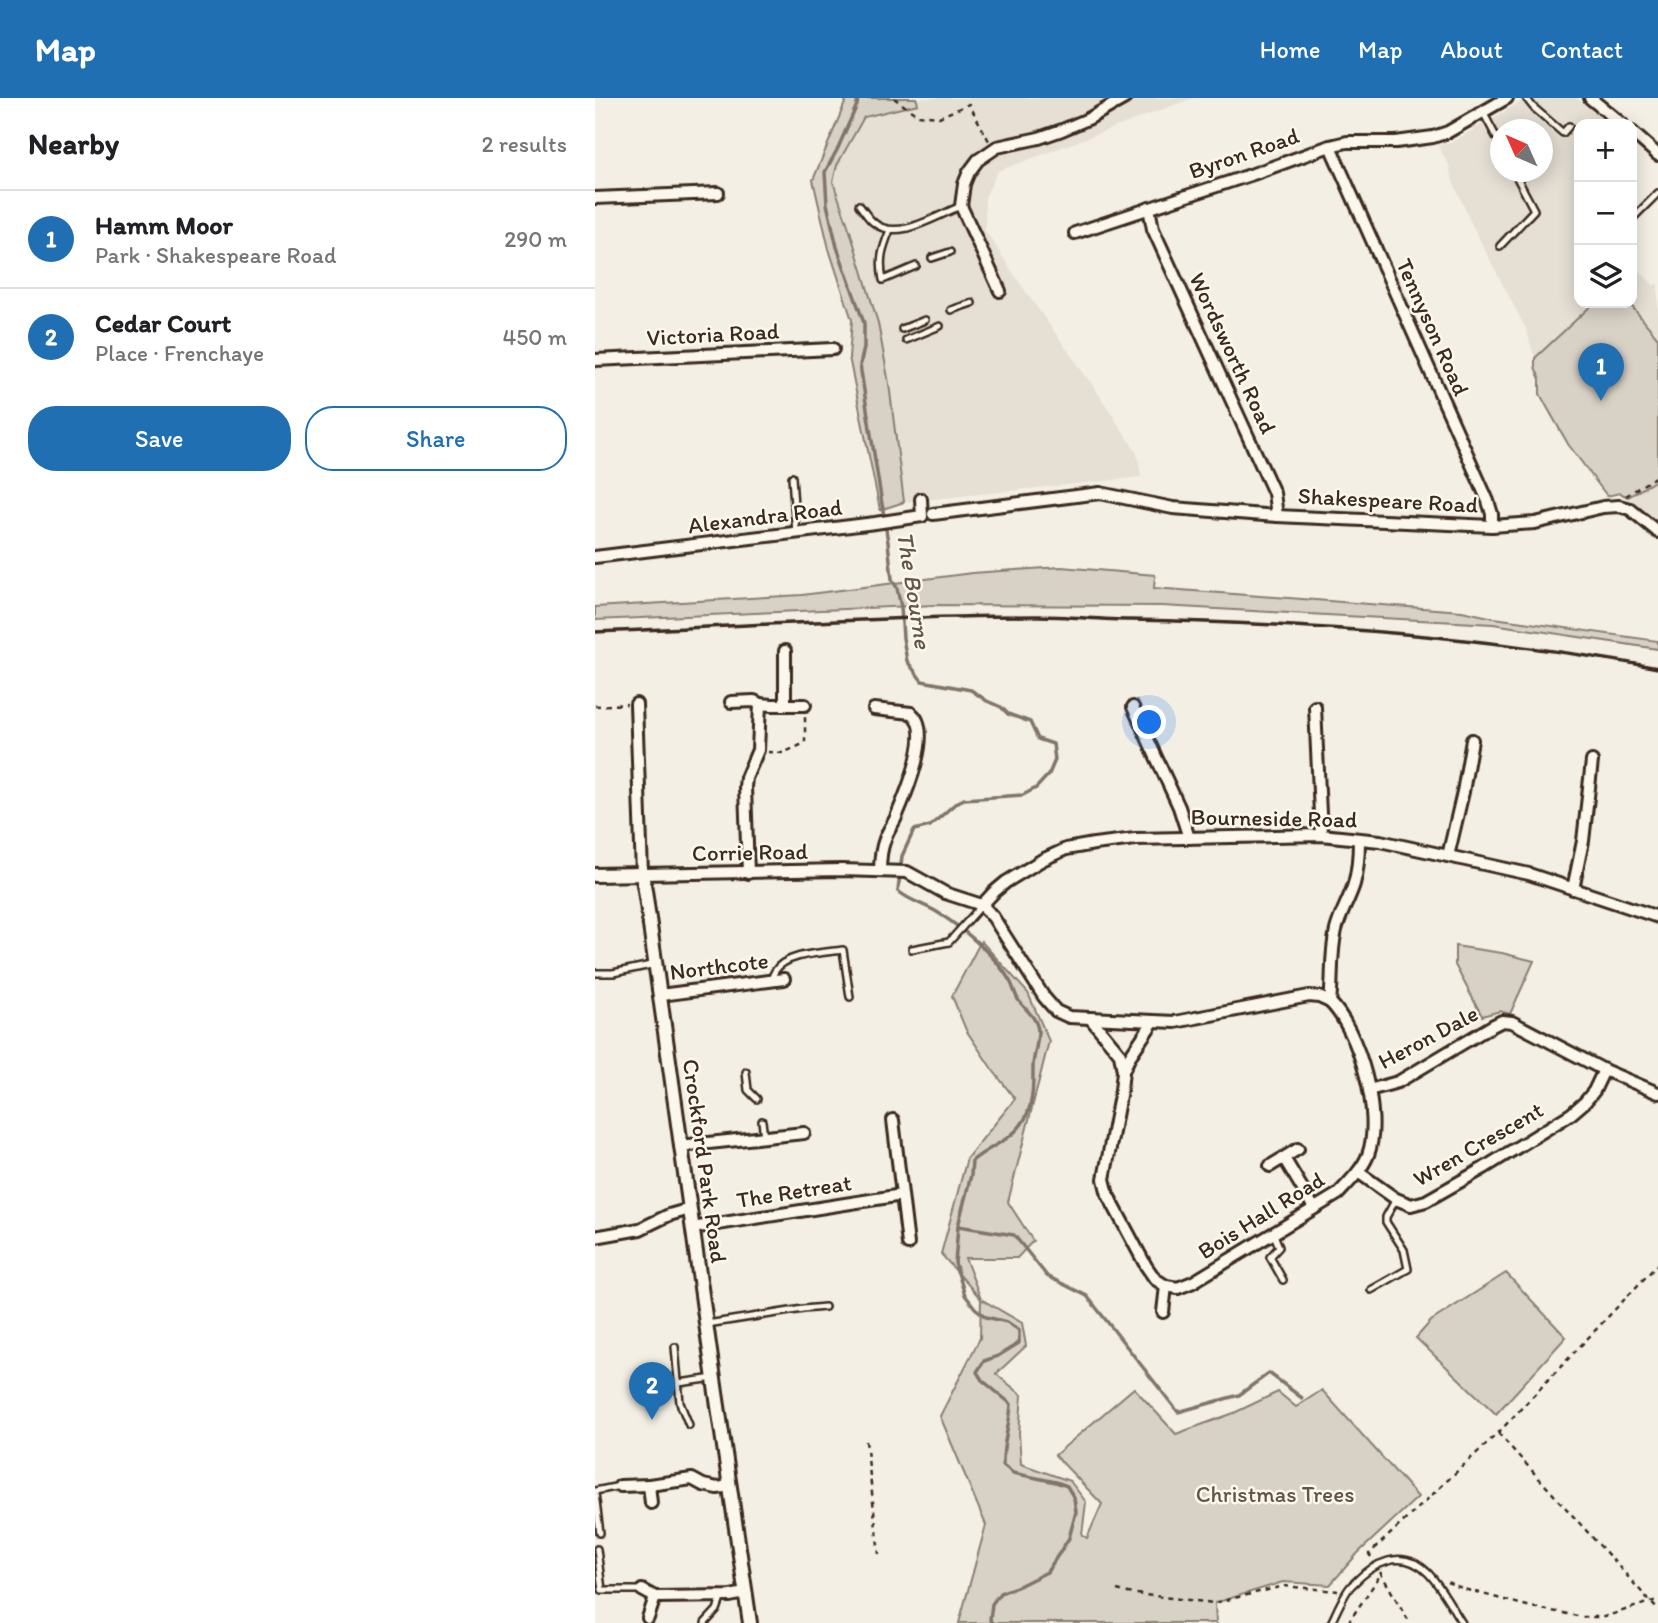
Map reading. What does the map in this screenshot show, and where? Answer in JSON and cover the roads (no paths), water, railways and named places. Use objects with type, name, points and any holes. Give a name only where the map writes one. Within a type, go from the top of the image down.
[{"type":"street","points":[[1000,292],[961,206],[964,184],[969,172],[978,160],[994,149],[1062,130],[1125,98]]},
{"type":"street","name":"Byron Road","points":[[1075,233],[1330,146],[1347,142],[1396,142],[1433,137],[1448,132],[1507,98]]},
{"type":"street","points":[[1589,102],[1614,119]]},
{"type":"street","points":[[1637,136],[1658,155]]},
{"type":"street","name":"Tennyson Road","points":[[1330,146],[1488,501],[1492,526]]},
{"type":"street","points":[[595,198],[718,193]]},
{"type":"street","name":"Wordsworth Road","points":[[1149,208],[1153,229],[1274,493],[1277,516]]},
{"type":"street","name":"Victoria Road","points":[[595,360],[832,349]]},
{"type":"street","name":"Shakespeare Road","points":[[933,514],[1100,493],[1173,508],[1277,516],[1492,526],[1535,523],[1603,507],[1619,506],[1630,509],[1658,532]]},
{"type":"street","name":"Alexandra Road","points":[[595,557],[922,516],[921,499]]},
{"type":"street","points":[[785,652],[785,705]]},
{"type":"street","points":[[731,702],[804,705]]},
{"type":"street","name":"Crockford Park Road","points":[[636,704],[642,874],[750,1623]]},
{"type":"street","points":[[748,873],[745,787],[758,750],[760,704]]},
{"type":"street","points":[[1133,707],[1179,807],[1189,838]]},
{"type":"street","points":[[1315,707],[1321,835]]},
{"type":"street","points":[[874,709],[911,713],[916,716],[920,730],[918,761],[897,816],[885,838],[880,857],[886,871]]},
{"type":"street","points":[[1448,856],[1472,740]]},
{"type":"street","points":[[1573,889],[1583,841],[1592,761]]},
{"type":"street","points":[[893,788],[905,794]]},
{"type":"street","name":"Bourneside Road","points":[[982,905],[1006,882],[1066,849],[1135,839],[1321,835],[1380,841],[1529,874],[1658,917]]},
{"type":"street","points":[[982,905],[993,917],[1044,997],[1056,1010],[1069,1017],[1175,1023],[1309,996],[1330,1002],[1334,938],[1354,884],[1359,840]]},
{"type":"street","name":"Corrie Road","points":[[595,875],[907,872],[945,893],[982,905]]},
{"type":"street","name":"Northcote","points":[[660,995],[783,979]]},
{"type":"street","name":"Bois Hall Road","points":[[1166,1286],[1178,1288],[1193,1282],[1338,1194],[1358,1172],[1368,1155],[1372,1128],[1368,1080],[1349,1027],[1330,1002]]},
{"type":"street","points":[[1091,1019],[1121,1054],[1123,1071],[1104,1179],[1108,1195],[1146,1266],[1155,1279],[1166,1286],[1163,1312]]},
{"type":"street","name":"Heron Dale","points":[[1369,1090],[1398,1082],[1502,1021],[1512,1022],[1604,1070],[1658,1093]]},
{"type":"street","points":[[1123,1071],[1153,1023]]},
{"type":"street","name":"Wren Crescent","points":[[1358,1172],[1397,1199],[1411,1205],[1426,1201],[1571,1114],[1594,1091],[1604,1070]]},
{"type":"street","points":[[787,1120],[788,1134]]},
{"type":"street","points":[[893,1120],[908,1244]]},
{"type":"street","points":[[680,1146],[804,1132]]},
{"type":"street","points":[[1270,1166],[1298,1149]]},
{"type":"street","points":[[1284,1158],[1314,1208]]},
{"type":"street","name":"The Retreat","points":[[692,1228],[902,1195]]},
{"type":"street","points":[[595,1237],[640,1229],[669,1215],[690,1209]]},
{"type":"street","points":[[619,1486],[692,1479],[717,1488],[730,1486]]},
{"type":"street","points":[[649,1485],[651,1503]]},
{"type":"street","points":[[642,1590],[655,1597],[745,1593]]},
{"type":"street","points":[[648,1618],[655,1597]]},
{"type":"lane","points":[[1526,98],[1563,133],[1569,126]]},
{"type":"lane","points":[[1483,112],[1490,126]]},
{"type":"lane","points":[[1500,246],[1534,210],[1519,182]]},
{"type":"lane","points":[[1637,214],[1658,193]]},
{"type":"lane","points":[[859,205],[875,224],[890,230],[904,229],[929,221],[961,206]]},
{"type":"lane","points":[[890,230],[882,249],[880,264],[883,280],[916,267]]},
{"type":"lane","points":[[932,258],[950,252]]},
{"type":"lane","points":[[951,310],[972,303]]},
{"type":"lane","points":[[902,329],[925,320]]},
{"type":"lane","points":[[907,340],[940,326]]},
{"type":"lane","points":[[792,477],[796,533]]},
{"type":"lane","points":[[912,949],[949,942],[982,905]]},
{"type":"lane","points":[[771,981],[776,969],[786,961],[843,950],[850,997]]},
{"type":"lane","points":[[595,973],[613,973],[656,964]]},
{"type":"lane","points":[[746,1072],[748,1090],[757,1099]]},
{"type":"lane","points":[[762,1121],[764,1137]]},
{"type":"lane","points":[[1371,1290],[1409,1269],[1404,1250],[1386,1222],[1386,1217],[1397,1199]]},
{"type":"lane","points":[[1273,1232],[1279,1247],[1270,1257],[1283,1280]]},
{"type":"lane","points":[[707,1324],[825,1307]]},
{"type":"lane","points":[[675,1347],[680,1403],[689,1425]]},
{"type":"lane","points":[[679,1383],[715,1378]]},
{"type":"lane","points":[[600,1533],[595,1492],[619,1486]]},
{"type":"lane","points":[[597,1549],[602,1590],[642,1590]]},
{"type":"lane","points":[[1331,1623],[1350,1586],[1383,1561],[1398,1560],[1416,1563],[1431,1576],[1462,1623]]},
{"type":"lane","points":[[705,1623],[717,1610],[722,1596]]},
{"type":"waterway","name":"The Bourne","points":[[858,98],[825,172],[827,204],[837,247],[864,323],[864,348],[860,365],[892,579],[901,607],[907,661],[922,681],[971,690],[1008,714],[1030,722],[1038,739],[1053,744],[1055,760],[1049,774],[1036,788],[1023,795],[964,799],[930,826],[914,830],[902,856],[898,891],[950,920],[988,953],[1004,972],[1019,1001],[1038,1027],[1032,1094],[1027,1116],[1018,1129],[1006,1139],[972,1161],[958,1226],[955,1263],[965,1295],[975,1308],[986,1317],[1007,1322],[1019,1330],[1019,1343],[984,1361],[977,1372],[982,1380],[1011,1404],[1003,1465],[1013,1473],[1067,1486],[1074,1498],[1076,1512],[1069,1538],[1047,1572],[1000,1593],[992,1604],[992,1623]]},
{"type":"waterway","points":[[958,1226],[1014,1235],[1047,1276],[1087,1296],[1178,1412],[1239,1395],[1269,1373],[1302,1398]]},
{"type":"railway","points":[[595,632],[873,619],[1051,616],[1263,624],[1395,633],[1527,647],[1658,668]]},
{"type":"place","name":"Hamm Moor","points":[[1601,401]]},
{"type":"place","name":"Cedar Court","points":[[652,1420]]},
{"type":"park label","name":"Christmas Trees","points":[[1275,1494]]}]
